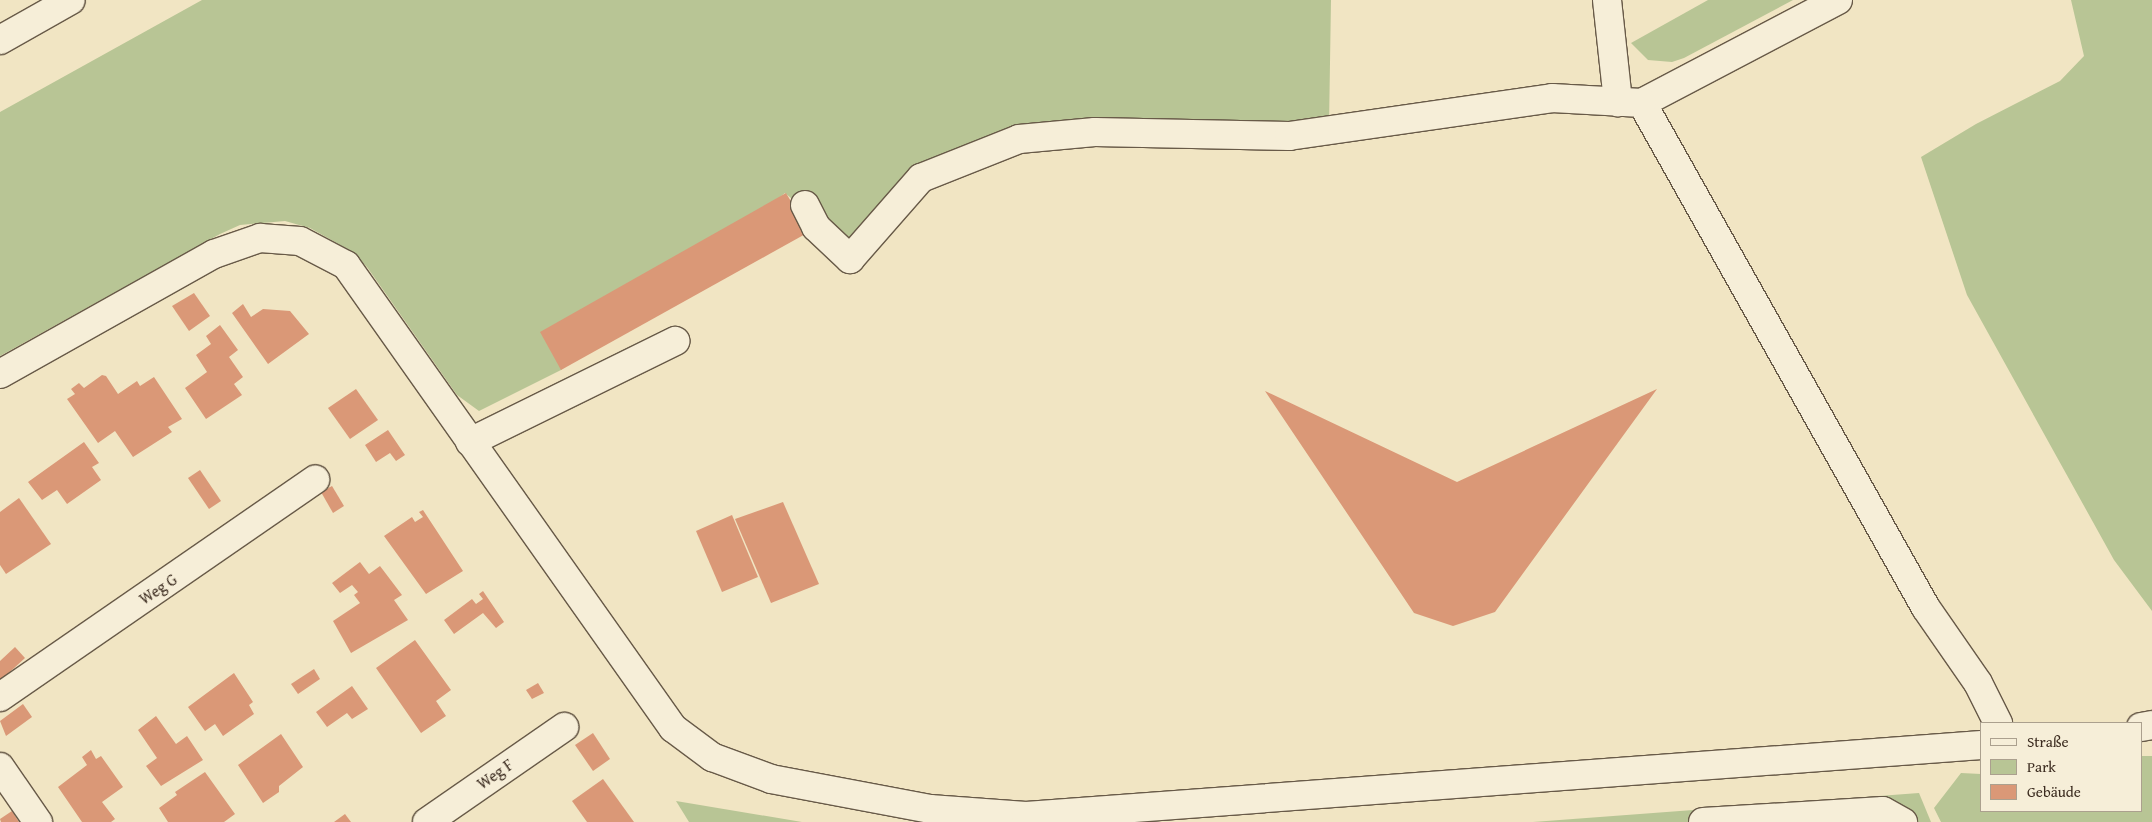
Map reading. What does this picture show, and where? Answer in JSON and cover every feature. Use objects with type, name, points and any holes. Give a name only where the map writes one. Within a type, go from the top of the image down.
[{"type":"street","points":[[0,40],[71,0]]},
{"type":"street","points":[[1607,0],[1630,102],[1926,608],[1978,683],[1998,722]]},
{"type":"street","points":[[805,205],[816,227],[850,259],[921,178],[1019,140],[1095,132],[1288,136],[1552,98],[1630,102],[1838,0]]},
{"type":"street","points":[[0,374],[214,254],[260,238],[300,241],[346,265],[673,728],[712,757],[770,779],[942,811],[1026,816],[1980,745]]},
{"type":"street","points":[[470,442],[675,341]]},
{"type":"street","name":"Weg G","points":[[0,697],[315,480]]},
{"type":"street","name":"Weg F","points":[[427,822],[564,727]]},
{"type":"street","points":[[0,767],[38,822]]},
{"type":"street","points":[[1703,822],[1883,811],[1903,822]]},
{"type":"green space","points":[[202,0],[1331,0],[1329,126],[986,141],[845,244],[785,193],[561,370],[479,411],[457,395],[367,267],[351,251],[310,228],[285,221],[240,225],[220,234],[0,356],[0,112]]},
{"type":"green space","points":[[1708,0],[1793,0],[1684,58],[1672,62],[1648,60],[1631,43]]},
{"type":"green space","points":[[2071,0],[2152,0],[2152,611],[2114,560],[1967,295],[1921,157],[1976,124],[2060,81],[2084,56]]},
{"type":"green space","points":[[2142,756],[2152,756],[2152,822],[1941,822],[1934,808],[1961,773],[1980,774],[1980,812],[2142,812]]},
{"type":"green space","points":[[1919,793],[1931,822],[1533,822]]},
{"type":"green space","points":[[676,801],[802,822],[689,822]]},
{"type":"building","points":[[786,193],[809,232],[561,370],[540,332]]},
{"type":"building","points":[[194,293],[210,316],[189,331],[172,306]]},
{"type":"building","points":[[243,304],[251,317],[263,309],[290,311],[309,334],[268,364],[232,313]]},
{"type":"building","points":[[220,325],[238,350],[229,357],[243,377],[234,384],[242,395],[206,419],[185,388],[207,372],[196,355],[211,344],[206,336]]},
{"type":"building","points":[[102,375],[106,376],[118,394],[137,381],[140,386],[154,377],[182,419],[168,427],[172,432],[133,457],[115,431],[98,443],[67,399],[75,394],[71,389],[79,383],[84,388]]},
{"type":"building","points":[[356,389],[378,420],[350,439],[328,408]]},
{"type":"building","points":[[1657,389],[1495,612],[1453,626],[1414,613],[1265,391],[1457,482]]},
{"type":"building","points":[[388,430],[405,455],[396,461],[390,453],[376,462],[365,445]]},
{"type":"building","points":[[84,442],[99,463],[92,467],[101,480],[67,504],[57,490],[42,500],[28,482]]},
{"type":"building","points":[[200,470],[221,501],[209,509],[188,478]]},
{"type":"building","points":[[332,486],[344,506],[333,513],[321,492]]},
{"type":"building","points":[[19,498],[51,544],[6,574],[0,565],[0,512]]},
{"type":"building","points":[[783,502],[819,584],[771,603],[735,519]]},
{"type":"building","points":[[423,510],[463,571],[426,594],[384,536],[412,517],[415,522],[423,517],[419,512]]},
{"type":"building","points":[[732,515],[758,577],[722,592],[696,531]]},
{"type":"building","points":[[360,562],[369,574],[380,566],[402,595],[394,600],[408,620],[351,653],[333,621],[360,603],[354,595],[358,592],[352,585],[340,593],[332,583]]},
{"type":"building","points":[[483,591],[504,622],[496,628],[483,613],[454,634],[444,620],[472,599],[476,604],[483,599],[479,594]]},
{"type":"building","points":[[415,640],[451,690],[436,701],[446,716],[421,733],[376,668]]},
{"type":"building","points":[[15,647],[25,658],[0,681],[0,661]]},
{"type":"building","points":[[314,669],[320,679],[298,694],[291,684]]},
{"type":"building","points":[[234,673],[253,702],[249,705],[254,714],[223,736],[215,724],[205,731],[188,707]]},
{"type":"building","points":[[538,683],[544,693],[532,699],[526,690]]},
{"type":"building","points":[[352,686],[368,709],[352,719],[347,713],[327,727],[316,712]]},
{"type":"building","points":[[23,704],[32,717],[6,736],[0,721]]},
{"type":"building","points":[[156,716],[176,744],[187,736],[203,760],[161,786],[146,766],[157,758],[138,730]]},
{"type":"building","points":[[593,733],[610,759],[593,771],[575,745]]},
{"type":"building","points":[[281,734],[303,767],[279,786],[279,792],[263,803],[238,765]]},
{"type":"building","points":[[91,750],[96,759],[101,756],[123,787],[102,802],[115,819],[111,822],[82,822],[58,787],[87,765],[82,757]]},
{"type":"building","points":[[205,772],[235,814],[224,822],[168,822],[159,808],[177,795],[175,792]]},
{"type":"building","points":[[603,779],[634,822],[587,822],[572,801]]},
{"type":"building","points":[[12,811],[19,822],[1,822],[0,819]]},
{"type":"building","points":[[345,814],[351,822],[334,822]]}]
